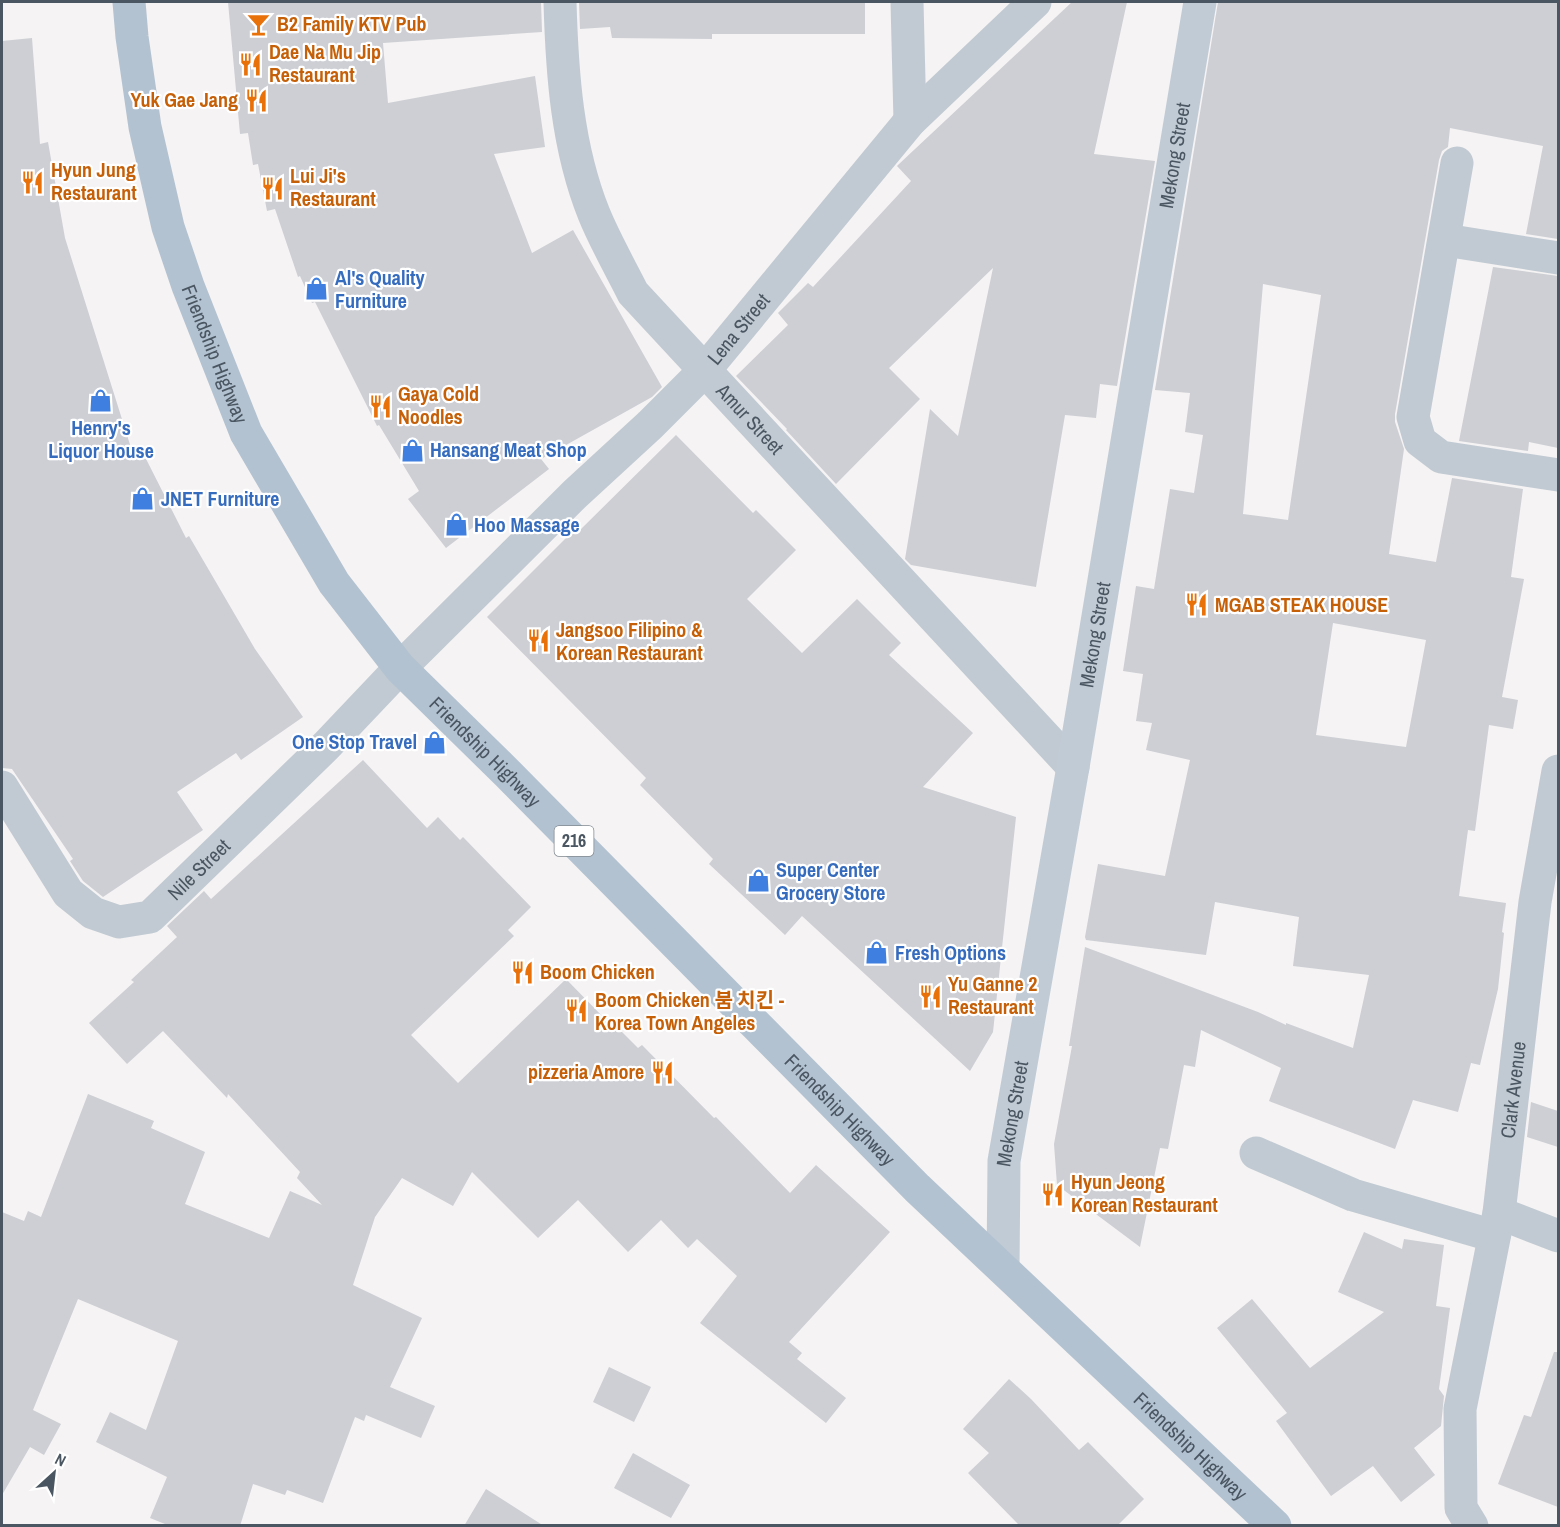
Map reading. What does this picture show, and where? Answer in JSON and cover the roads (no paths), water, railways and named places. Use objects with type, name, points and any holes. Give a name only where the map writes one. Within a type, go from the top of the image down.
[{"type":"main road","name":"Friendship Highway","points":[[129,2],[145,127],[168,227],[192,296],[246,433],[334,583],[400,668],[507,772],[917,1188],[1274,1525]]},
{"type":"street","name":"Amur Street","points":[[560,2],[562,66],[572,142],[594,214],[633,293],[1073,767]]},
{"type":"street","points":[[907,2],[910,121]]},
{"type":"street","name":"Lena Street","points":[[400,668],[575,494],[650,425],[704,371],[910,121],[1035,2]]},
{"type":"street","name":"Mekong Street","points":[[1003,1268],[1004,1161],[1073,767],[1200,2]]},
{"type":"street","points":[[1457,163],[1413,417],[1420,441],[1441,457],[1558,476]]},
{"type":"street","points":[[1445,240],[1558,258]]},
{"type":"street","name":"Nile Street","points":[[2,787],[68,893],[93,913],[119,922],[150,918],[319,753],[400,668]]},
{"type":"street","name":"Clark Avenue","points":[[1472,1526],[1461,1508],[1460,1409],[1496,1225],[1535,902],[1558,771]]},
{"type":"street","points":[[1256,1152],[1353,1195],[1558,1236]]},
{"type":"place","name":"B2 Family KTV Pub","points":[[259,24]]},
{"type":"place","name":"Dae Na Mu Jip Restaurant","points":[[251,64]]},
{"type":"place","name":"Yuk Gae Jang","points":[[256,100]]},
{"type":"place","name":"Hyun Jung Restaurant","points":[[33,182]]},
{"type":"place","name":"Lui Ji's Restaurant","points":[[272,188]]},
{"type":"place","name":"Al's Quality Furniture","points":[[317,289]]},
{"type":"place","name":"Henry's Liquor House","points":[[101,400]]},
{"type":"place","name":"Gaya Cold Noodles","points":[[380,406]]},
{"type":"place","name":"Hansang Meat Shop","points":[[412,450]]},
{"type":"place","name":"JNET Furniture","points":[[143,499]]},
{"type":"place","name":"Hoo Massage","points":[[456,525]]},
{"type":"place","name":"MGAB STEAK HOUSE","points":[[1197,605]]},
{"type":"place","name":"Jangsoo Filipino & Korean Restaurant","points":[[538,641]]},
{"type":"place","name":"One Stop Travel","points":[[435,742]]},
{"type":"place","name":"Super Center Grocery Store","points":[[758,881]]},
{"type":"place","name":"Fresh Options","points":[[877,953]]},
{"type":"place","name":"Boom Chicken","points":[[522,972]]},
{"type":"place","name":"Yu Ganne 2 Restaurant","points":[[930,996]]},
{"type":"place","name":"Boom Chicken 붐 치킨 - Korea Town Angeles","points":[[577,1011]]},
{"type":"place","name":"pizzeria Amore","points":[[662,1072]]},
{"type":"place","name":"Hyun Jeong Korean Restaurant","points":[[1053,1194]]}]
